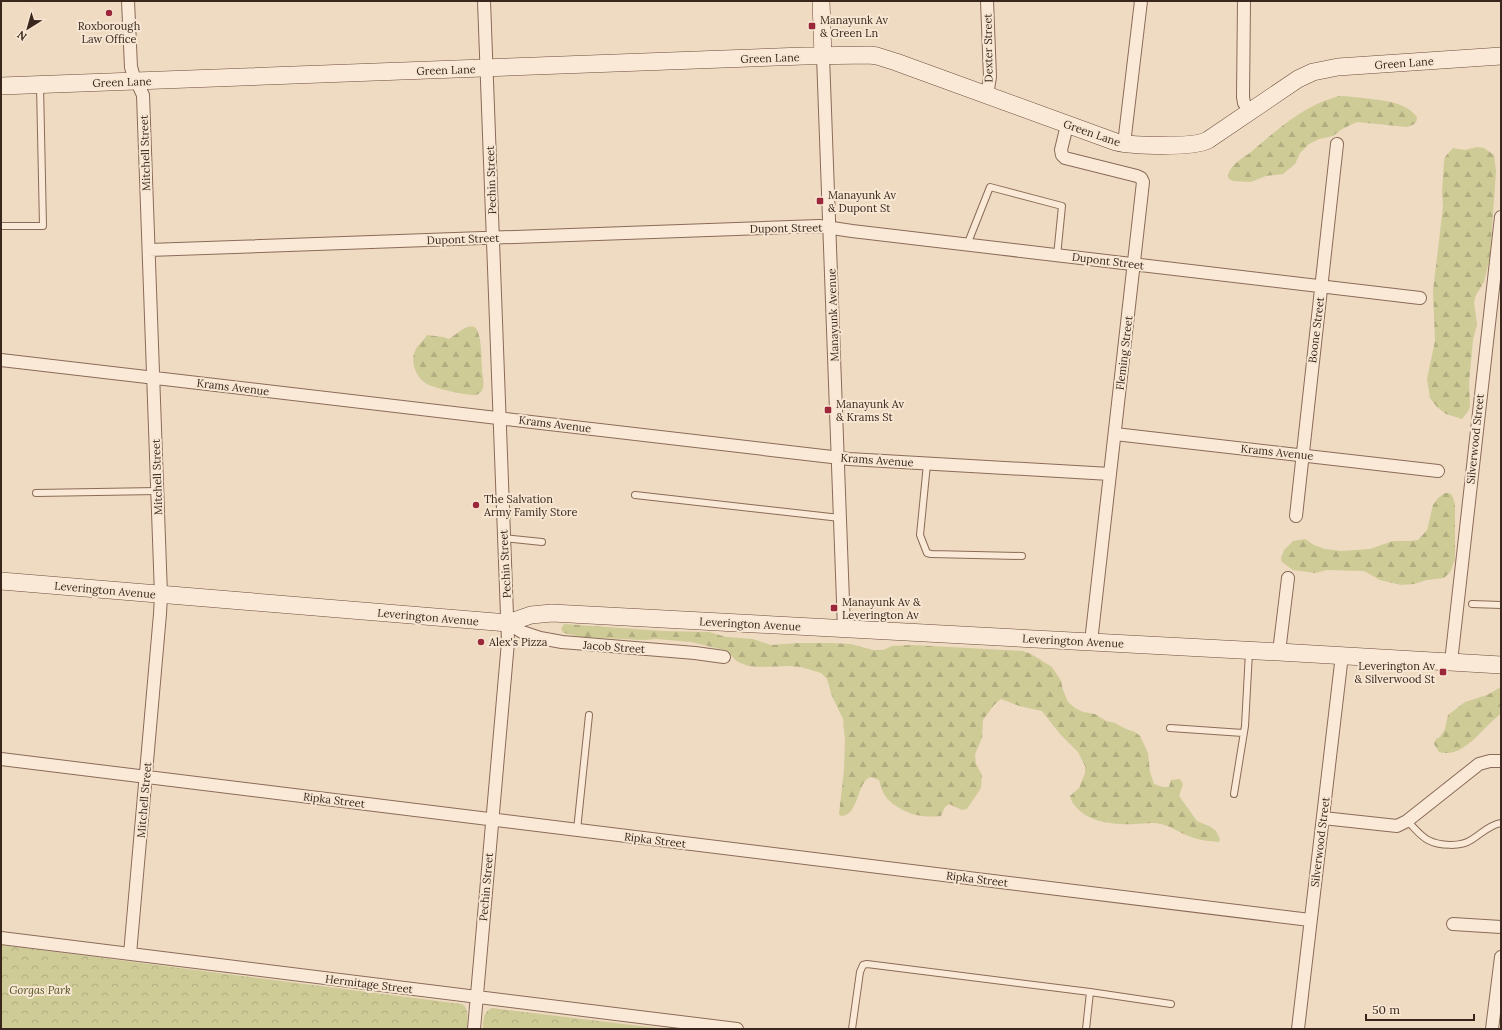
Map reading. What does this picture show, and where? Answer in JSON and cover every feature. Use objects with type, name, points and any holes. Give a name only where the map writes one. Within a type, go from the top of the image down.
[{"type":"street","name":"Mitchell Street","points":[[128,1],[131,67],[143,95],[161,595],[130,954]]},
{"type":"street","name":"Pechin Street","points":[[474,1029],[508,642],[484,1]]},
{"type":"street","name":"Manayunk Avenue","points":[[821,1],[844,629]]},
{"type":"street","name":"Dexter Street","points":[[986,95],[990,77],[987,1]]},
{"type":"street","points":[[1124,144],[1141,1]]},
{"type":"street","points":[[1244,1],[1243,97],[1244,103],[1250,111]]},
{"type":"street","name":"Green Lane","points":[[1,86],[823,56],[878,56],[1116,142],[1124,144],[1192,144],[1203,143],[1298,79],[1321,70],[1501,56]]},
{"type":"street","name":"Fleming Street","points":[[1067,124],[1061,150],[1062,155],[1065,158],[1137,176],[1141,178],[1143,182],[1091,642]]},
{"type":"street","name":"Boone Street","points":[[1296,516],[1337,144]]},
{"type":"street","name":"Silverwood Street","points":[[1451,662],[1496,307],[1501,217]]},
{"type":"street","name":"Dupont Street","points":[[149,250],[808,226],[1420,298]]},
{"type":"street","name":"Krams Avenue","points":[[1,360],[838,457],[927,464],[1110,474]]},
{"type":"street","name":"Krams Avenue","points":[[1115,434],[1438,471]]},
{"type":"street","points":[[1279,652],[1288,578]]},
{"type":"street","name":"Leverington Avenue","points":[[1,581],[508,623],[531,615],[552,613],[1501,665]]},
{"type":"street","name":"Jacob Street","points":[[508,623],[522,632],[540,638],[562,642],[695,653],[724,657]]},
{"type":"street","name":"Silverwood Street","points":[[1298,1029],[1342,656]]},
{"type":"street","name":"Ripka Street","points":[[1,759],[1310,920]]},
{"type":"street","points":[[1323,818],[1397,826],[1407,821],[1480,764],[1490,761],[1501,762]]},
{"type":"street","points":[[1453,924],[1501,927]]},
{"type":"street","name":"Hermitage Street","points":[[1,938],[737,1029]]},
{"type":"street","points":[[1492,1029],[1501,956]]},
{"type":"lane","points":[[1,226],[43,226],[40,85]]},
{"type":"lane","points":[[967,245],[990,187],[1062,206],[1057,256]]},
{"type":"lane","points":[[927,464],[920,535],[927,553],[1022,556]]},
{"type":"lane","points":[[36,492],[157,491]]},
{"type":"lane","points":[[635,495],[840,518]]},
{"type":"lane","points":[[504,538],[542,542]]},
{"type":"lane","points":[[1472,604],[1501,605]]},
{"type":"lane","points":[[1234,794],[1245,726],[1249,650]]},
{"type":"lane","points":[[577,830],[589,715]]},
{"type":"lane","points":[[1170,728],[1243,733]]},
{"type":"lane","points":[[1407,821],[1428,840],[1435,843],[1460,844],[1470,842],[1490,827],[1501,823]]},
{"type":"lane","points":[[852,1029],[860,972],[863,965],[868,964],[1090,992],[1171,1004]]},
{"type":"lane","points":[[1086,1029],[1090,992]]},
{"type":"green space","points":[[1339,96],[1390,102],[1413,112],[1417,117],[1416,121],[1413,125],[1407,127],[1357,122],[1342,129],[1333,136],[1319,139],[1309,144],[1300,153],[1295,164],[1283,174],[1266,176],[1251,182],[1233,181],[1229,179],[1228,175],[1235,164],[1286,124],[1314,105]]},
{"type":"green space","points":[[1477,147],[1484,148],[1494,155],[1496,171],[1490,257],[1484,282],[1476,295],[1474,302],[1477,324],[1473,340],[1469,383],[1470,405],[1469,410],[1462,419],[1446,414],[1437,407],[1430,398],[1427,379],[1435,341],[1433,291],[1443,207],[1442,192],[1444,161],[1445,157],[1453,148],[1465,150]]},
{"type":"green space","points":[[468,327],[476,328],[481,347],[484,383],[481,392],[475,395],[458,393],[437,388],[423,381],[415,369],[413,359],[416,349],[427,335],[449,339]]},
{"type":"green space","points":[[1445,493],[1452,495],[1455,504],[1455,560],[1450,572],[1444,578],[1401,585],[1380,580],[1364,571],[1327,570],[1315,573],[1293,570],[1282,562],[1281,558],[1284,550],[1293,541],[1305,539],[1314,545],[1325,549],[1341,551],[1370,549],[1393,541],[1418,540],[1427,530],[1433,505],[1438,498]]},
{"type":"green space","points":[[564,624],[663,631],[709,632],[726,637],[753,639],[771,645],[830,643],[851,644],[873,650],[883,650],[892,646],[912,645],[1023,651],[1031,654],[1052,667],[1061,681],[1068,702],[1075,708],[1083,712],[1095,714],[1106,721],[1115,723],[1135,732],[1140,736],[1148,753],[1150,772],[1154,784],[1169,787],[1171,780],[1180,779],[1183,784],[1179,796],[1197,821],[1211,827],[1216,831],[1220,839],[1219,842],[1198,839],[1158,823],[1121,824],[1097,820],[1083,814],[1071,800],[1070,796],[1079,788],[1085,773],[1085,766],[1078,752],[1060,734],[1042,711],[1019,706],[1001,699],[994,705],[983,720],[982,738],[975,754],[976,764],[982,775],[981,788],[967,809],[962,810],[949,804],[945,807],[941,816],[928,817],[910,813],[893,804],[884,794],[879,780],[871,777],[866,779],[863,784],[854,807],[846,815],[841,816],[839,814],[844,770],[845,740],[843,719],[832,696],[827,679],[821,673],[801,667],[748,666],[738,662],[725,650],[691,642],[657,639],[643,640],[581,637],[564,633],[561,629]]},
{"type":"green space","points":[[1501,687],[1501,714],[1473,740],[1457,751],[1448,753],[1439,752],[1434,744],[1436,739],[1440,737],[1445,729],[1448,715],[1465,702],[1487,695]]},
{"type":"green space","name":"Gorgas Park","points":[[1,945],[462,1004],[465,1006],[467,1012],[467,1029],[1,1029]]},
{"type":"green space","points":[[492,1008],[665,1029],[483,1029],[485,1014]]},
{"type":"place","name":"Roxborough Law Office","points":[[109,13]]},
{"type":"place","name":"Manayunk Av & Green Ln","points":[[812,26]]},
{"type":"place","name":"Manayunk Av & Dupont St","points":[[820,201]]},
{"type":"place","name":"Manayunk Av & Krams St","points":[[828,410]]},
{"type":"place","name":"The Salvation Army Family Store","points":[[476,505]]},
{"type":"place","name":"Manayunk Av & Leverington Av","points":[[834,608]]},
{"type":"place","name":"Alex's Pizza","points":[[481,642]]},
{"type":"place","name":"Leverington Av & Silverwood St","points":[[1443,672]]}]
